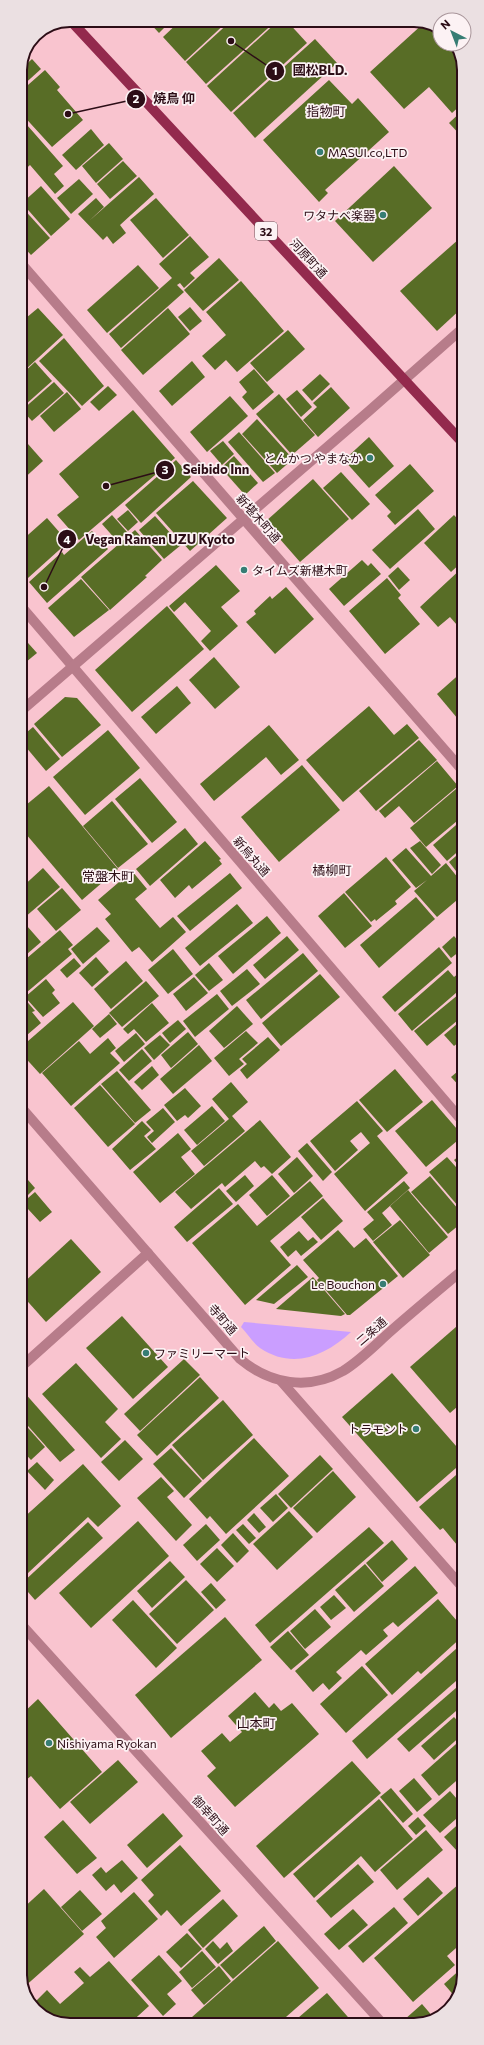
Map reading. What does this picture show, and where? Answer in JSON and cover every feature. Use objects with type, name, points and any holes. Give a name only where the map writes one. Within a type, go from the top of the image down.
[{"type":"main road","name":"河原町通","points":[[76,27],[457,437]]},
{"type":"street","name":"新堪木町通","points":[[27,270],[457,764]]},
{"type":"street","points":[[27,706],[457,333]]},
{"type":"street","name":"新烏丸通","points":[[27,613],[457,1115]]},
{"type":"street","name":"寺町通","points":[[27,1114],[240,1359],[259,1373],[281,1381],[457,1581]]},
{"type":"street","points":[[27,1362],[148,1253]]},
{"type":"street","name":"二条通","points":[[281,1381],[294,1383],[320,1380],[344,1370],[457,1275]]},
{"type":"street","name":"御幸町通","points":[[27,1631],[378,2018]]},
{"type":"shaded area","points":[[244,1322],[351,1332],[330,1348],[319,1353],[296,1359],[284,1358],[272,1355],[257,1346],[241,1327]]},
{"type":"building","points":[[153,27],[165,27],[159,33]]},
{"type":"building","points":[[174,27],[221,27],[185,61],[163,37]]},
{"type":"building","points":[[224,27],[269,27],[206,84],[186,62]]},
{"type":"building","points":[[271,27],[292,27],[307,43],[231,112],[207,86]]},
{"type":"building","points":[[419,27],[430,30],[432,31],[432,52],[453,52],[455,56],[457,70],[457,108],[452,113],[429,87],[404,109],[370,72]]},
{"type":"building","points":[[315,39],[337,63],[255,138],[233,113]]},
{"type":"building","points":[[32,59],[41,69],[27,82],[27,70],[28,63]]},
{"type":"building","points":[[45,70],[60,87],[57,90],[83,120],[52,147],[27,120],[27,86]]},
{"type":"building","name":"MASUI.co,LTD","points":[[329,80],[352,104],[358,98],[389,132],[325,190],[328,193],[319,202],[263,140]]},
{"type":"building","points":[[457,116],[457,132],[449,123]]},
{"type":"building","points":[[27,125],[63,166],[54,174],[64,186],[55,194],[30,165],[27,168]]},
{"type":"building","points":[[91,129],[104,145],[76,170],[62,155]]},
{"type":"building","points":[[109,143],[123,159],[96,183],[82,166]]},
{"type":"building","points":[[123,161],[137,176],[110,199],[97,184]]},
{"type":"building","points":[[394,166],[432,208],[373,262],[335,221]]},
{"type":"building","points":[[139,177],[154,194],[120,225],[126,233],[113,244],[107,236],[103,240],[78,214],[96,198],[104,207],[89,221]]},
{"type":"building","points":[[79,179],[93,194],[71,214],[57,198]]},
{"type":"building","points":[[41,186],[70,219],[51,236],[27,209],[27,199]]},
{"type":"building","points":[[156,198],[189,235],[163,258],[130,220]]},
{"type":"building","points":[[27,213],[50,238],[31,255],[27,251]]},
{"type":"building","points":[[190,236],[209,257],[190,273],[195,278],[184,288],[180,283],[177,285],[184,292],[121,348],[109,334],[172,278],[159,264]]},
{"type":"building","points":[[457,241],[457,313],[437,331],[400,291]]},
{"type":"building","points":[[219,258],[239,280],[203,311],[184,290]]},
{"type":"building","points":[[138,265],[159,288],[107,333],[87,310]]},
{"type":"building","points":[[241,281],[284,331],[237,372],[226,360],[215,370],[202,356],[226,335],[206,312]]},
{"type":"building","points":[[190,307],[202,321],[190,331],[178,317]]},
{"type":"building","points":[[38,308],[63,335],[27,368],[27,317]]},
{"type":"building","points":[[168,308],[190,334],[143,375],[121,350]]},
{"type":"building","points":[[288,330],[305,349],[267,382],[250,363]]},
{"type":"building","points":[[64,338],[104,386],[82,406],[39,361]]},
{"type":"building","points":[[192,361],[205,377],[172,406],[159,391]]},
{"type":"building","points":[[35,362],[52,381],[27,403],[27,369]]},
{"type":"building","points":[[254,369],[274,392],[253,410],[242,397],[247,392],[239,382]]},
{"type":"building","points":[[320,374],[330,384],[312,401],[302,390]]},
{"type":"building","points":[[54,382],[64,393],[32,421],[27,416],[27,406]]},
{"type":"building","points":[[108,386],[117,395],[99,411],[90,402]]},
{"type":"building","points":[[331,387],[350,408],[318,437],[303,420],[317,407],[313,403]]},
{"type":"building","points":[[297,390],[312,407],[301,417],[286,399]]},
{"type":"building","points":[[67,392],[81,409],[54,432],[40,416]]},
{"type":"building","points":[[279,394],[315,435],[292,455],[256,414]]},
{"type":"building","points":[[230,396],[248,416],[207,452],[190,432]]},
{"type":"building","points":[[133,410],[175,458],[79,540],[57,515],[79,497],[59,474]]},
{"type":"building","points":[[257,419],[293,459],[277,473],[242,434]]},
{"type":"building","points":[[239,432],[275,473],[263,482],[228,442]]},
{"type":"building","points":[[369,437],[394,466],[369,488],[344,460]]},
{"type":"building","points":[[223,441],[234,454],[222,465],[210,451]]},
{"type":"building","points":[[27,443],[43,461],[27,476]]},
{"type":"building","points":[[234,456],[258,483],[245,495],[221,468]]},
{"type":"building","points":[[176,460],[191,477],[141,523],[125,505]]},
{"type":"building","points":[[410,464],[434,491],[395,525],[387,516],[391,512],[375,495]]},
{"type":"building","points":[[341,472],[370,504],[352,520],[323,488]]},
{"type":"building","points":[[313,479],[349,519],[300,562],[265,522]]},
{"type":"building","points":[[193,481],[227,518],[190,551],[156,513]]},
{"type":"building","points":[[418,509],[435,529],[390,569],[372,550]]},
{"type":"building","points":[[128,510],[138,522],[128,531],[117,519]]},
{"type":"building","points":[[112,515],[127,532],[117,541],[102,524]]},
{"type":"building","points":[[454,515],[457,518],[457,566],[451,572],[424,543]]},
{"type":"building","points":[[155,516],[181,545],[164,559],[139,530]]},
{"type":"building","points":[[47,518],[68,542],[28,578],[27,577],[27,536]]},
{"type":"building","points":[[135,530],[162,560],[145,576],[147,577],[110,610],[81,577]]},
{"type":"building","points":[[92,531],[108,549],[47,603],[29,582],[62,552],[64,555]]},
{"type":"building","points":[[362,560],[368,566],[371,563],[381,574],[344,606],[329,589]]},
{"type":"building","points":[[216,565],[240,591],[221,607],[238,626],[210,651],[201,641],[211,631],[185,602],[174,612],[169,606]]},
{"type":"building","points":[[398,567],[410,580],[399,590],[388,576]]},
{"type":"building","points":[[457,573],[457,625],[450,617],[438,627],[420,607]]},
{"type":"building","points":[[387,578],[401,595],[398,598],[420,624],[385,654],[349,611]]},
{"type":"building","points":[[81,579],[109,610],[74,637],[48,608]]},
{"type":"building","points":[[286,587],[314,619],[275,654],[246,622],[256,614],[254,611],[270,596],[272,599]]},
{"type":"building","points":[[167,606],[204,649],[132,712],[95,670]]},
{"type":"building","points":[[27,642],[37,653],[27,661]]},
{"type":"building","points":[[214,657],[240,687],[215,709],[189,680]]},
{"type":"building","points":[[457,676],[457,718],[437,694]]},
{"type":"building","points":[[177,686],[191,703],[156,734],[141,717]]},
{"type":"building","points":[[65,697],[77,698],[101,725],[62,757],[34,724]]},
{"type":"building","points":[[369,706],[394,735],[407,724],[419,738],[343,802],[306,760]]},
{"type":"building","points":[[269,725],[299,760],[281,775],[266,757],[214,801],[200,784]]},
{"type":"building","points":[[33,727],[60,759],[46,771],[27,748],[27,732]]},
{"type":"building","points":[[108,730],[140,768],[85,815],[53,777]]},
{"type":"building","points":[[419,740],[437,760],[376,811],[359,791]]},
{"type":"building","points":[[437,761],[457,785],[457,787],[414,823],[399,806],[385,818],[379,811]]},
{"type":"building","points":[[302,765],[340,810],[279,862],[241,817]]},
{"type":"building","points":[[140,778],[177,822],[152,843],[115,799]]},
{"type":"building","points":[[49,786],[118,869],[82,900],[27,835],[27,804]]},
{"type":"building","points":[[456,789],[457,821],[426,847],[410,828]]},
{"type":"building","points":[[112,801],[148,844],[118,868],[83,826]]},
{"type":"building","points":[[457,824],[457,852],[447,861],[433,845]]},
{"type":"building","points":[[185,828],[198,844],[150,886],[136,869]]},
{"type":"building","points":[[205,841],[221,859],[219,860],[222,864],[192,889],[189,885],[175,898],[160,880]]},
{"type":"building","points":[[420,841],[441,865],[432,874],[410,848]]},
{"type":"building","points":[[406,848],[431,876],[446,863],[457,877],[457,900],[437,917],[414,891],[427,880],[416,888],[392,860]]},
{"type":"building","points":[[457,855],[457,872],[449,862]]},
{"type":"building","points":[[386,857],[411,887],[395,901],[397,904],[376,921],[375,919],[371,922],[345,892]]},
{"type":"building","points":[[43,868],[60,887],[27,915],[27,883]]},
{"type":"building","points":[[132,871],[147,889],[135,899],[160,928],[173,917],[186,932],[152,962],[139,947],[132,952],[105,919],[111,914],[98,900]]},
{"type":"building","points":[[230,873],[242,888],[190,931],[177,916]]},
{"type":"building","points":[[62,888],[81,910],[56,931],[37,909]]},
{"type":"building","points":[[344,893],[372,926],[345,948],[318,916]]},
{"type":"building","points":[[416,897],[435,919],[379,968],[360,945]]},
{"type":"building","points":[[237,904],[253,923],[200,966],[185,948]]},
{"type":"building","points":[[267,916],[281,933],[233,974],[218,956]]},
{"type":"building","points":[[27,926],[41,942],[27,954]]},
{"type":"building","points":[[97,927],[110,941],[83,964],[71,949]]},
{"type":"building","points":[[60,930],[73,945],[68,949],[72,954],[27,992],[27,958]]},
{"type":"building","points":[[287,936],[299,950],[265,979],[253,965]]},
{"type":"building","points":[[454,936],[457,940],[457,953],[451,958],[442,947]]},
{"type":"building","points":[[439,947],[452,963],[395,1012],[382,997]]},
{"type":"building","points":[[173,949],[193,974],[168,994],[148,970]]},
{"type":"building","points":[[303,953],[318,971],[261,1019],[246,1000]]},
{"type":"building","points":[[96,957],[109,972],[92,987],[79,973]]},
{"type":"building","points":[[74,958],[81,966],[67,978],[60,970]]},
{"type":"building","points":[[126,961],[143,981],[111,1009],[94,989]]},
{"type":"building","points":[[209,963],[223,980],[209,991],[195,975]]},
{"type":"building","points":[[247,969],[260,984],[232,1006],[220,991]]},
{"type":"building","points":[[448,970],[454,977],[457,975],[457,992],[412,1031],[398,1014]]},
{"type":"building","points":[[320,974],[340,997],[281,1046],[262,1023]]},
{"type":"building","points":[[194,977],[208,993],[186,1011],[173,994]]},
{"type":"building","points":[[46,979],[55,990],[52,993],[60,1003],[43,1017],[27,999],[27,995]]},
{"type":"building","points":[[146,981],[159,996],[122,1027],[109,1013]]},
{"type":"building","points":[[217,994],[229,1009],[195,1037],[183,1021]]},
{"type":"building","points":[[457,996],[457,1021],[427,1046],[414,1031]]},
{"type":"building","points":[[27,1002],[35,1011],[32,1012],[41,1023],[27,1035]]},
{"type":"building","points":[[73,1002],[94,1026],[40,1074],[27,1060],[27,1042]]},
{"type":"building","points":[[152,1003],[169,1023],[146,1042],[134,1029],[128,1034],[123,1029]]},
{"type":"building","points":[[237,1006],[253,1024],[224,1048],[209,1031]]},
{"type":"building","points":[[109,1014],[117,1024],[100,1038],[92,1029]]},
{"type":"building","points":[[178,1020],[186,1029],[170,1043],[162,1033]]},
{"type":"building","points":[[457,1024],[457,1044],[454,1046],[444,1035]]},
{"type":"building","points":[[246,1031],[258,1043],[239,1059],[244,1064],[229,1076],[214,1058]]},
{"type":"building","points":[[188,1032],[198,1044],[171,1068],[161,1055]]},
{"type":"building","points":[[136,1033],[145,1044],[124,1062],[115,1051]]},
{"type":"building","points":[[160,1035],[170,1045],[154,1060],[144,1048]]},
{"type":"building","points":[[268,1037],[280,1050],[247,1079],[240,1070],[247,1064],[242,1059]]},
{"type":"building","points":[[108,1038],[116,1048],[110,1053],[120,1063],[71,1106],[42,1073],[79,1041],[90,1054]]},
{"type":"building","points":[[199,1045],[212,1061],[173,1094],[160,1079]]},
{"type":"building","points":[[142,1049],[152,1061],[129,1081],[119,1070]]},
{"type":"building","points":[[152,1066],[159,1075],[142,1090],[134,1082]]},
{"type":"building","points":[[395,1069],[423,1102],[387,1132],[359,1100]]},
{"type":"building","points":[[117,1071],[151,1110],[135,1123],[101,1084]]},
{"type":"building","points":[[457,1072],[457,1083],[451,1077]]},
{"type":"building","points":[[231,1082],[248,1102],[232,1116],[245,1131],[204,1166],[191,1151],[229,1119],[212,1099]]},
{"type":"building","points":[[100,1085],[135,1124],[108,1147],[74,1108]]},
{"type":"building","points":[[185,1088],[201,1106],[188,1118],[185,1115],[177,1121],[164,1105]]},
{"type":"building","points":[[432,1100],[457,1129],[457,1141],[426,1167],[395,1131]]},
{"type":"building","points":[[357,1101],[383,1131],[377,1136],[408,1173],[365,1211],[334,1174],[370,1143],[361,1132],[350,1141],[358,1150],[335,1171],[310,1141]]},
{"type":"building","points":[[212,1106],[225,1121],[197,1145],[184,1130]]},
{"type":"building","points":[[163,1108],[175,1122],[152,1143],[147,1137],[154,1131],[146,1122]]},
{"type":"building","points":[[260,1120],[291,1157],[272,1174],[264,1166],[261,1168],[255,1161],[225,1187],[222,1183],[191,1209],[175,1192]]},
{"type":"building","points":[[142,1121],[151,1130],[144,1136],[156,1149],[130,1170],[112,1149]]},
{"type":"building","points":[[178,1133],[191,1149],[181,1157],[195,1174],[160,1203],[133,1172]]},
{"type":"building","points":[[307,1143],[332,1172],[323,1181],[298,1151]]},
{"type":"building","points":[[297,1157],[313,1176],[294,1193],[278,1174]]},
{"type":"building","points":[[447,1157],[457,1168],[457,1205],[429,1172]]},
{"type":"building","points":[[245,1175],[254,1186],[236,1202],[226,1191]]},
{"type":"building","points":[[272,1175],[290,1196],[267,1216],[249,1195]]},
{"type":"building","points":[[430,1176],[457,1208],[457,1227],[448,1234],[411,1192]]},
{"type":"building","points":[[27,1179],[35,1188],[27,1196]]},
{"type":"building","points":[[310,1181],[323,1196],[270,1241],[291,1265],[245,1305],[192,1243],[238,1204],[257,1226]]},
{"type":"building","points":[[404,1181],[410,1188],[382,1213],[392,1225],[373,1241],[363,1229],[374,1220],[367,1212]]},
{"type":"building","points":[[219,1188],[233,1204],[187,1242],[174,1227]]},
{"type":"building","points":[[408,1190],[448,1237],[429,1253],[390,1206]]},
{"type":"building","points":[[35,1192],[52,1212],[40,1222],[28,1209],[27,1210],[27,1199]]},
{"type":"building","points":[[323,1198],[343,1221],[321,1240],[301,1217]]},
{"type":"building","points":[[400,1220],[430,1255],[403,1278],[373,1242]]},
{"type":"building","points":[[338,1230],[354,1248],[366,1238],[398,1276],[350,1315],[347,1315],[317,1280],[319,1278],[303,1260]]},
{"type":"building","points":[[299,1231],[308,1241],[313,1237],[318,1242],[301,1256],[296,1250],[288,1257],[280,1247]]},
{"type":"building","points":[[71,1239],[101,1272],[46,1322],[27,1301],[27,1279]]},
{"type":"building","points":[[297,1265],[308,1277],[274,1304],[256,1300]]},
{"type":"building","points":[[313,1277],[345,1314],[341,1316],[276,1309]]},
{"type":"building","points":[[122,1316],[168,1367],[133,1399],[86,1348]]},
{"type":"building","points":[[457,1326],[457,1407],[450,1413],[410,1367]]},
{"type":"building","points":[[184,1359],[200,1375],[140,1431],[124,1414]]},
{"type":"building","points":[[76,1363],[118,1409],[105,1422],[121,1439],[101,1458],[42,1394]]},
{"type":"building","points":[[392,1373],[457,1447],[457,1467],[417,1502],[342,1417]]},
{"type":"building","points":[[200,1377],[219,1398],[157,1456],[137,1435]]},
{"type":"building","points":[[27,1396],[75,1450],[60,1462],[27,1425]]},
{"type":"building","points":[[223,1400],[253,1435],[203,1480],[172,1445]]},
{"type":"building","points":[[27,1427],[45,1447],[31,1460],[27,1456]]},
{"type":"building","points":[[254,1438],[289,1476],[226,1534],[210,1516],[207,1519],[189,1499]]},
{"type":"building","points":[[125,1440],[143,1459],[119,1481],[101,1462]]},
{"type":"building","points":[[171,1448],[202,1481],[184,1498],[153,1464]]},
{"type":"building","points":[[320,1455],[333,1469],[291,1508],[278,1494]]},
{"type":"building","points":[[37,1462],[54,1480],[45,1490],[27,1471]]},
{"type":"building","points":[[83,1464],[121,1506],[98,1527],[88,1517],[28,1573],[27,1515]]},
{"type":"building","points":[[333,1471],[356,1497],[317,1533],[293,1508]]},
{"type":"building","points":[[457,1474],[457,1545],[443,1528],[440,1530],[419,1507]]},
{"type":"building","points":[[161,1477],[174,1491],[167,1497],[192,1525],[176,1541],[137,1498]]},
{"type":"building","points":[[276,1494],[288,1508],[273,1522],[260,1508]]},
{"type":"building","points":[[289,1511],[313,1537],[277,1570],[253,1544]]},
{"type":"building","points":[[254,1513],[266,1527],[259,1533],[247,1520]]},
{"type":"building","points":[[138,1521],[169,1556],[91,1628],[59,1593]]},
{"type":"building","points":[[88,1522],[103,1538],[35,1600],[27,1591],[27,1578]]},
{"type":"building","points":[[206,1524],[220,1540],[197,1561],[183,1545]]},
{"type":"building","points":[[243,1524],[256,1538],[249,1544],[236,1530]]},
{"type":"building","points":[[369,1527],[384,1543],[270,1643],[255,1625]]},
{"type":"building","points":[[233,1533],[249,1551],[237,1563],[221,1545]]},
{"type":"building","points":[[392,1540],[408,1559],[382,1582],[366,1563]]},
{"type":"building","points":[[217,1548],[234,1566],[217,1582],[200,1564]]},
{"type":"building","points":[[170,1561],[185,1577],[152,1608],[137,1591]]},
{"type":"building","points":[[365,1564],[384,1586],[354,1612],[335,1590]]},
{"type":"building","points":[[415,1566],[438,1593],[398,1627],[393,1622],[383,1630],[388,1636],[366,1655],[361,1650],[336,1672],[342,1678],[329,1690],[323,1683],[313,1692],[295,1671]]},
{"type":"building","points":[[186,1580],[214,1610],[177,1644],[149,1614]]},
{"type":"building","points":[[211,1583],[226,1600],[216,1609],[201,1592]]},
{"type":"building","points":[[334,1595],[346,1608],[331,1620],[320,1607]]},
{"type":"building","points":[[438,1599],[457,1621],[457,1641],[421,1674],[418,1671],[392,1695],[365,1664]]},
{"type":"building","points":[[133,1600],[177,1648],[156,1668],[112,1620]]},
{"type":"building","points":[[315,1609],[331,1627],[305,1649],[290,1631]]},
{"type":"building","points":[[225,1617],[262,1660],[171,1738],[135,1695]]},
{"type":"building","points":[[288,1631],[309,1655],[291,1670],[270,1647]]},
{"type":"building","points":[[457,1648],[457,1680],[367,1759],[352,1741]]},
{"type":"building","points":[[362,1666],[388,1695],[346,1733],[320,1704]]},
{"type":"building","points":[[457,1687],[457,1710],[409,1752],[397,1739]]},
{"type":"building","points":[[255,1692],[269,1708],[274,1703],[281,1711],[292,1703],[319,1734],[235,1807],[207,1776],[216,1768],[201,1751],[222,1733],[230,1742],[242,1732],[228,1716]]},
{"type":"building","name":"Nishiyama Ryokan","points":[[38,1699],[102,1772],[60,1809],[31,1776],[27,1779],[27,1709]]},
{"type":"building","points":[[454,1717],[457,1720],[457,1739],[434,1760],[421,1746]]},
{"type":"building","points":[[457,1743],[457,1780],[439,1796],[421,1775]]},
{"type":"building","points":[[118,1760],[138,1782],[90,1824],[70,1802]]},
{"type":"building","points":[[352,1761],[381,1793],[284,1878],[256,1846]]},
{"type":"building","points":[[414,1778],[432,1799],[417,1812],[399,1791]]},
{"type":"building","points":[[391,1788],[413,1814],[403,1823],[380,1797]]},
{"type":"building","points":[[450,1791],[457,1799],[457,1818],[440,1833],[423,1815]]},
{"type":"building","points":[[379,1799],[413,1839],[375,1872],[361,1856],[314,1898],[293,1874]]},
{"type":"building","points":[[163,1813],[183,1836],[147,1868],[127,1845]]},
{"type":"building","points":[[418,1817],[426,1826],[416,1835],[408,1826]]},
{"type":"building","points":[[63,1820],[97,1858],[77,1874],[44,1837]]},
{"type":"building","points":[[457,1825],[457,1851],[444,1837]]},
{"type":"building","points":[[426,1830],[443,1850],[397,1890],[380,1870]]},
{"type":"building","points":[[180,1845],[221,1891],[181,1926],[167,1910],[161,1916],[148,1901],[154,1895],[141,1880]]},
{"type":"building","points":[[122,1860],[138,1878],[121,1893],[114,1884],[106,1891],[92,1875],[101,1867],[106,1873]]},
{"type":"building","points":[[358,1864],[374,1882],[331,1918],[316,1901]]},
{"type":"building","points":[[428,1877],[443,1893],[418,1916],[403,1899]]},
{"type":"building","points":[[457,1886],[457,1947],[447,1956],[455,1965],[413,2002],[374,1958]]},
{"type":"building","points":[[44,1889],[84,1934],[28,1983],[27,1975],[27,1905]]},
{"type":"building","points":[[80,1890],[102,1914],[82,1931],[61,1907]]},
{"type":"building","points":[[134,1892],[158,1919],[114,1958],[96,1937],[106,1928],[101,1921]]},
{"type":"building","points":[[223,1899],[238,1916],[203,1948],[188,1930]]},
{"type":"building","points":[[394,1907],[408,1923],[363,1963],[348,1946]]},
{"type":"building","points":[[353,1909],[368,1925],[339,1950],[324,1934]]},
{"type":"building","points":[[264,1926],[276,1941],[233,1979],[220,1965]]},
{"type":"building","points":[[187,1933],[202,1949],[181,1968],[166,1952]]},
{"type":"building","points":[[213,1941],[220,1949],[227,1942],[233,1951],[218,1964],[205,1949]]},
{"type":"building","points":[[278,1941],[319,1988],[285,2018],[191,2018]]},
{"type":"building","points":[[202,1951],[216,1967],[192,1988],[179,1972]]},
{"type":"building","points":[[159,1955],[182,1981],[167,1994],[176,2004],[163,2016],[131,1980]]},
{"type":"building","points":[[109,1961],[149,2006],[136,2018],[67,2018],[59,2017],[46,2011],[36,2001],[47,1990],[60,2004],[84,1983],[74,1972],[80,1967],[90,1977]]},
{"type":"building","points":[[219,1966],[231,1981],[204,2005],[191,1990]]},
{"type":"building","points":[[457,1972],[455,1989],[452,1994],[444,1984]]},
{"type":"building","points":[[327,1993],[349,2018],[298,2018]]},
{"type":"building","points":[[422,2004],[431,2014],[422,2017],[406,2018]]},
{"type":"place","name":"國松BLD.","points":[[231,41]]},
{"type":"place","name":"焼鳥 仰","points":[[68,114]]},
{"type":"place","name":"MASUI.co,LTD","points":[[320,152]]},
{"type":"place","name":"ワタナベ楽器","points":[[383,215]]},
{"type":"place","name":"とんかつ やまなか","points":[[370,458]]},
{"type":"place","name":"Seibido Inn","points":[[106,486]]},
{"type":"place","name":"タイムズ新椹木町","points":[[244,570]]},
{"type":"place","name":"Vegan Ramen UZU Kyoto","points":[[44,587]]},
{"type":"place","name":"Le Bouchon","points":[[383,1284]]},
{"type":"place","name":"ファミリーマート","points":[[146,1353]]},
{"type":"place","name":"トラモント","points":[[416,1429]]},
{"type":"place","name":"Nishiyama Ryokan","points":[[49,1743]]},
{"type":"district","name":"指物町","points":[[326,111]]},
{"type":"district","name":"橘柳町","points":[[332,870]]},
{"type":"district","name":"常盤木町","points":[[108,876]]},
{"type":"district","name":"山本町","points":[[256,1723]]}]
